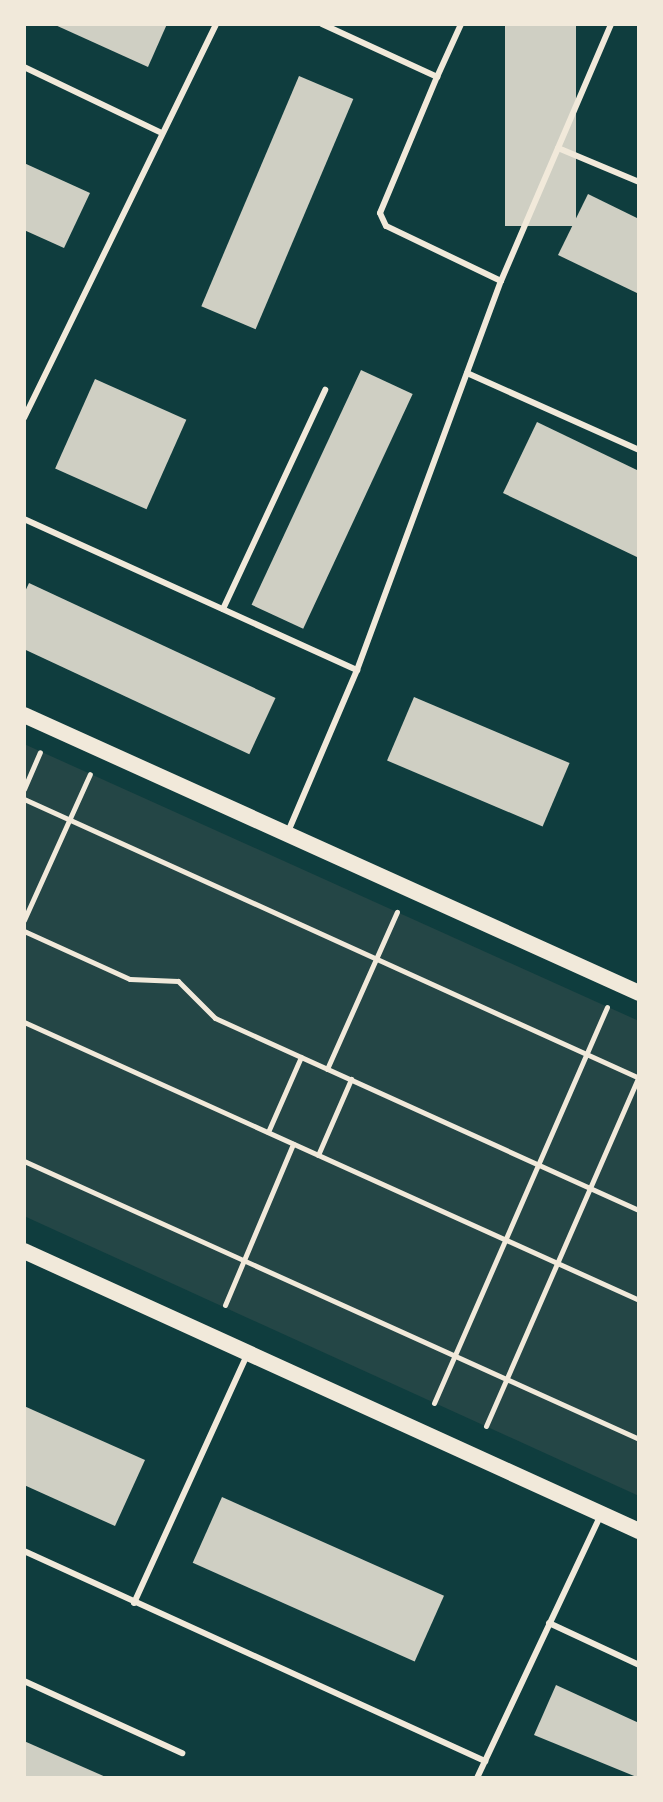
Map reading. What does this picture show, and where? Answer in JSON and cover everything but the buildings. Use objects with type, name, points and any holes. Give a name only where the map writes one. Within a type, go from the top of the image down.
[{"type":"main road","points":[[24,715],[639,993]]},
{"type":"main road","points":[[24,1251],[639,1531]]},
{"type":"lane","points":[[24,418],[216,24]]},
{"type":"lane","points":[[322,24],[437,77]]},
{"type":"lane","points":[[461,24],[380,213],[386,226],[501,281]]},
{"type":"lane","points":[[287,834],[357,670],[501,281],[611,24]]},
{"type":"lane","points":[[24,67],[162,133]]},
{"type":"lane","points":[[558,148],[639,182]]},
{"type":"lane","points":[[467,373],[639,450]]},
{"type":"lane","points":[[223,609],[325,390]]},
{"type":"lane","points":[[24,519],[357,670]]},
{"type":"lane","points":[[134,1603],[249,1353]]},
{"type":"lane","points":[[477,1778],[602,1514]]},
{"type":"lane","points":[[24,1551],[485,1761]]},
{"type":"lane","points":[[549,1623],[639,1665]]},
{"type":"lane","points":[[24,1681],[182,1753]]},
{"type":"path","points":[[24,789],[40,752]]},
{"type":"path","points":[[24,920],[90,774]]},
{"type":"path","points":[[24,799],[639,1077],[486,1426]]},
{"type":"path","points":[[327,1069],[397,912]]},
{"type":"path","points":[[24,931],[130,979],[178,981],[215,1018],[639,1210]]},
{"type":"path","points":[[434,1403],[607,1007]]},
{"type":"path","points":[[24,1022],[639,1300]]},
{"type":"path","points":[[268,1132],[301,1057]]},
{"type":"path","points":[[318,1155],[351,1079]]},
{"type":"path","points":[[225,1305],[293,1144]]},
{"type":"path","points":[[24,1161],[639,1439]]},
{"type":"shaded area","points":[[24,744],[639,1021],[639,1496],[24,1216]]}]
